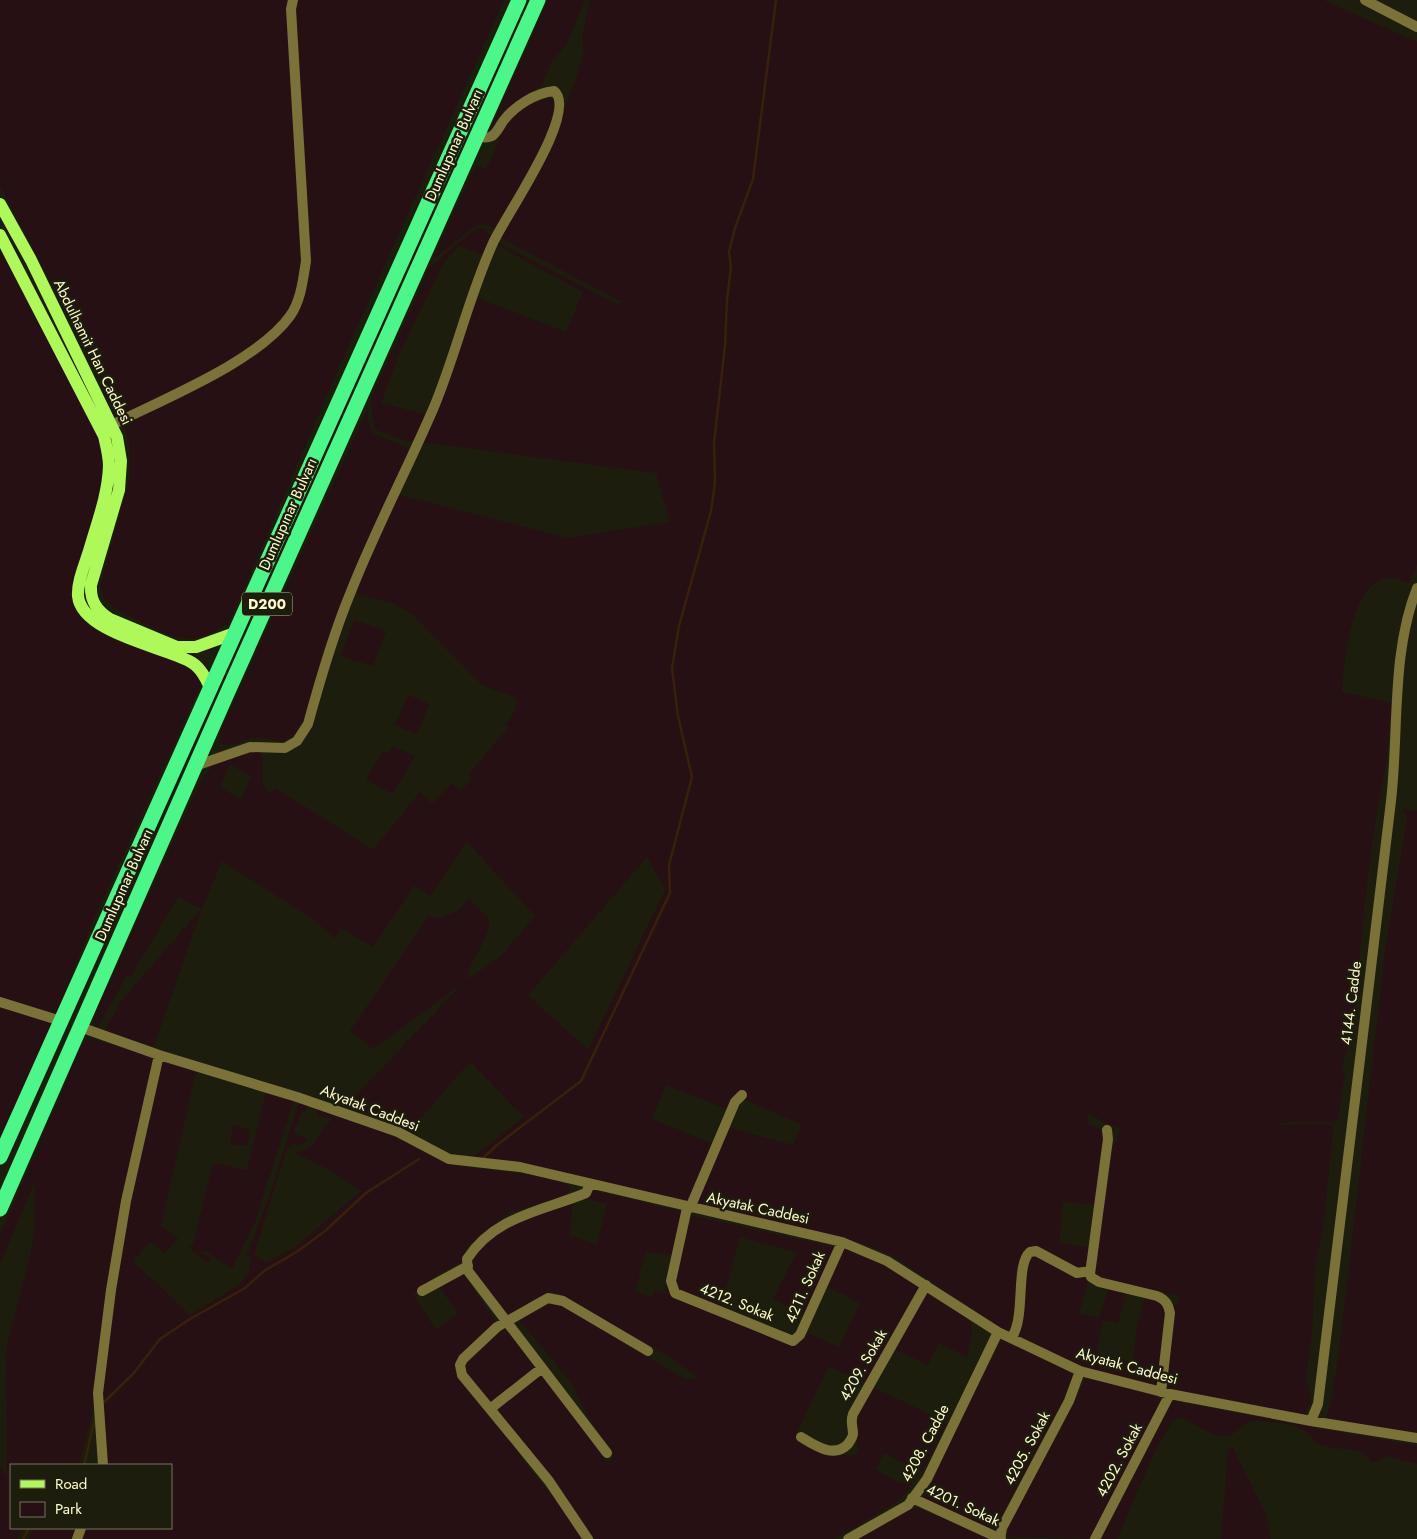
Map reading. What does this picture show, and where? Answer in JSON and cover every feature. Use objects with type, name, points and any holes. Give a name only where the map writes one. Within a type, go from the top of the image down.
[{"type":"highway","name":"Dumlupınar Bulvarı","points":[[0,1157],[519,0]]},
{"type":"highway","name":"Dumlupınar Bulvarı","points":[[0,1209],[195,766],[538,0]]},
{"type":"main road","name":"Abdulhamit Han Caddesi","points":[[0,204],[31,260],[112,425],[120,451],[121,475],[114,511],[91,585],[91,598],[94,605],[110,620],[177,647],[196,647],[235,633]]},
{"type":"main road","name":"Abdulhamit Han Caddesi","points":[[0,235],[104,436],[109,465],[104,501],[82,571],[78,596],[85,612],[103,626],[161,652],[190,661],[204,676],[210,688]]},
{"type":"street","points":[[112,425],[232,364],[268,340],[291,315],[301,290],[306,261],[291,9],[293,0]]},
{"type":"street","points":[[1365,0],[1417,27]]},
{"type":"street","points":[[195,766],[250,746],[286,748],[297,741],[308,724],[349,595],[434,406],[493,242],[540,160],[558,112],[560,99],[558,94],[554,91],[548,92],[531,99],[514,109],[495,134],[488,138],[477,136]]},
{"type":"street","name":"4144. Cadde","points":[[1311,1421],[1318,1404],[1393,782],[1404,628],[1413,613],[1417,588]]},
{"type":"street","points":[[0,1002],[60,1021]]},
{"type":"street","name":"Akyatak Caddesi","points":[[80,1027],[159,1055],[288,1094],[398,1132],[449,1159],[520,1167],[688,1208],[842,1242],[887,1261],[926,1284],[998,1332],[1080,1371],[1165,1393],[1311,1421],[1417,1438]]},
{"type":"street","points":[[103,1464],[98,1400],[111,1290],[126,1201],[159,1055]]},
{"type":"street","points":[[688,1208],[735,1102],[742,1095]]},
{"type":"street","points":[[1107,1130],[1108,1140],[1090,1271],[1094,1280],[1157,1296],[1168,1305],[1170,1313],[1165,1393]]},
{"type":"street","points":[[590,1184],[586,1193],[516,1216],[488,1236],[473,1250],[467,1259],[468,1272],[480,1290],[607,1453]]},
{"type":"street","name":"4212. Sokak","points":[[688,1208],[672,1287],[675,1293],[793,1342]]},
{"type":"street","name":"4211. Sokak","points":[[793,1342],[800,1335],[842,1242]]},
{"type":"street","points":[[1012,1338],[1020,1322],[1024,1261],[1030,1252],[1036,1251],[1077,1273],[1090,1271]]},
{"type":"street","points":[[422,1291],[468,1266]]},
{"type":"street","name":"4209. Sokak","points":[[801,1436],[826,1450],[837,1450],[848,1444],[853,1434],[850,1420],[926,1284]]},
{"type":"street","points":[[588,1539],[549,1481],[462,1375],[460,1366],[463,1359],[497,1327],[541,1300],[553,1298],[648,1351]]},
{"type":"street","name":"4208. Cadde","points":[[848,1539],[908,1504],[927,1478],[998,1332]]},
{"type":"street","points":[[490,1409],[542,1368]]},
{"type":"street","name":"4205. Sokak","points":[[1001,1539],[1002,1528],[1069,1401],[1080,1371]]},
{"type":"street","name":"4202. Sokak","points":[[1095,1539],[1165,1393]]},
{"type":"street","name":"4201. Sokak","points":[[912,1498],[1001,1539]]},
{"type":"green space","points":[[0,0],[504,0],[343,358],[229,623],[203,637],[186,639],[144,623],[106,601],[100,587],[130,477],[129,440],[118,411],[0,186]]},
{"type":"green space","points":[[548,0],[585,0],[567,43],[550,65],[542,85],[504,110],[493,130],[490,130]]},
{"type":"green space","points":[[590,0],[1323,0],[1417,42],[1417,564],[1413,576],[1408,583],[1389,578],[1375,583],[1363,597],[1355,615],[1345,658],[1342,692],[1392,703],[1386,763],[1374,830],[1364,910],[1352,1036],[1341,1069],[1345,1072],[1338,1119],[1333,1122],[1287,1122],[1272,1126],[1323,1123],[1333,1127],[1324,1223],[1315,1265],[1312,1334],[1306,1378],[1311,1399],[1305,1415],[1170,1389],[1165,1382],[1174,1307],[1178,1304],[1180,1296],[1100,1278],[1093,1273],[1112,1147],[1117,1140],[1120,1128],[1104,1123],[1091,1114],[1087,1115],[1089,1124],[1101,1130],[1104,1134],[1096,1205],[1063,1202],[1059,1243],[1091,1248],[1085,1266],[1078,1267],[1029,1250],[1014,1330],[1005,1330],[891,1255],[869,1246],[827,1233],[693,1206],[730,1128],[793,1145],[802,1125],[742,1098],[727,1109],[666,1085],[652,1119],[713,1144],[689,1203],[471,1159],[524,1117],[470,1062],[411,1129],[346,1106],[464,982],[373,1049],[350,1031],[429,915],[437,919],[457,911],[469,899],[489,920],[486,937],[471,965],[468,979],[500,957],[535,916],[467,842],[430,896],[415,885],[373,947],[341,928],[335,938],[314,920],[222,861],[202,908],[154,1046],[104,1032],[122,1000],[201,909],[178,897],[130,977],[127,975],[98,1027],[94,1026],[93,1023],[99,1005],[201,780],[215,763],[256,749],[263,757],[262,783],[270,794],[276,788],[373,850],[420,792],[432,804],[452,783],[461,791],[472,779],[468,775],[509,727],[504,726],[513,714],[516,698],[481,684],[413,615],[393,603],[359,595],[356,589],[396,494],[567,538],[670,522],[656,473],[422,442],[477,298],[566,332],[583,292],[497,245],[498,243],[617,304],[622,302],[501,238],[561,118],[576,79],[584,51],[582,37]],"holes":[[[230,764],[251,777],[241,800],[220,787]],[[647,857],[665,890],[588,1050],[528,995]]]},
{"type":"green space","points":[[551,98],[555,101],[553,118],[542,151],[524,184],[495,229],[484,224],[475,226],[432,260],[474,169],[478,166],[485,169],[509,117],[533,103]]},
{"type":"green space","points":[[481,228],[487,231],[492,238],[486,256],[460,246],[443,263],[398,357],[381,403],[428,415],[416,440],[409,442],[374,429],[371,399],[429,268],[474,231]]},
{"type":"green space","points":[[0,247],[101,443],[102,487],[76,604],[190,664],[202,683],[92,923],[59,1008],[0,1140]]},
{"type":"green space","points":[[368,408],[368,420],[373,434],[408,448],[409,451],[307,719],[296,734],[281,742],[258,738],[233,745],[219,743],[221,730]]},
{"type":"green space","points":[[354,620],[386,631],[373,666],[340,656]]},
{"type":"green space","points":[[408,695],[429,704],[417,734],[395,725]]},
{"type":"green space","points":[[393,746],[415,756],[393,794],[366,780],[383,751],[389,753]]},
{"type":"green space","points":[[1403,809],[1417,811],[1417,1435],[1326,1418],[1331,1401],[1339,1352],[1386,944],[1407,819]]},
{"type":"green space","points":[[92,1039],[152,1057],[154,1062],[94,1405],[79,1464],[10,1464],[10,1529],[21,1529],[17,1539],[0,1539],[0,1465],[7,1478],[6,1358],[8,1341],[35,1230],[35,1181],[0,1264],[0,1235],[81,1047],[86,1040]]},
{"type":"green space","points":[[165,1061],[196,1071],[161,1226],[178,1238],[165,1253],[150,1242],[133,1261],[190,1315],[239,1285],[249,1272],[251,1258],[247,1255],[272,1189],[299,1101],[308,1105],[307,1109],[301,1114],[293,1133],[308,1139],[300,1145],[292,1144],[287,1148],[254,1254],[265,1263],[294,1248],[361,1191],[335,1173],[295,1153],[311,1147],[332,1119],[317,1115],[317,1109],[382,1131],[452,1165],[544,1177],[569,1185],[571,1190],[565,1195],[509,1213],[468,1246],[461,1262],[438,1274],[413,1295],[436,1330],[458,1313],[438,1285],[462,1272],[496,1322],[461,1355],[454,1370],[517,1448],[522,1459],[568,1515],[584,1539],[79,1539],[84,1529],[172,1529],[172,1464],[106,1464],[101,1401],[129,1199],[161,1065]]},
{"type":"green space","points":[[266,1091],[294,1099],[254,1225],[232,1269],[205,1251],[198,1253],[212,1258],[207,1263],[189,1247],[193,1245],[213,1163],[247,1170]]},
{"type":"green space","points":[[233,1125],[250,1130],[248,1146],[230,1144]]},
{"type":"green space","points":[[592,1190],[683,1212],[674,1256],[646,1252],[635,1292],[652,1297],[654,1290],[664,1293],[666,1286],[674,1295],[797,1347],[804,1332],[839,1347],[860,1303],[825,1285],[845,1248],[891,1268],[920,1287],[865,1383],[829,1366],[795,1436],[820,1451],[841,1452],[851,1456],[858,1453],[855,1426],[857,1417],[872,1387],[944,1421],[947,1423],[922,1472],[884,1453],[875,1469],[901,1484],[912,1480],[910,1488],[896,1503],[834,1539],[594,1539],[570,1504],[499,1413],[499,1408],[541,1374],[607,1462],[612,1459],[613,1453],[610,1447],[590,1421],[571,1382],[520,1321],[548,1301],[560,1305],[687,1380],[699,1378],[671,1358],[558,1293],[538,1297],[508,1318],[479,1283],[472,1272],[471,1264],[474,1255],[481,1246],[510,1225],[532,1214],[572,1204],[570,1236],[597,1244],[607,1204],[585,1198]]},
{"type":"green space","points":[[689,1215],[835,1247],[804,1314],[773,1299],[797,1252],[740,1237],[721,1306],[678,1291],[673,1281]]},
{"type":"green space","points":[[1034,1254],[1083,1277],[1088,1282],[1079,1313],[1099,1318],[1109,1287],[1126,1293],[1118,1323],[1103,1320],[1096,1354],[1133,1362],[1137,1327],[1145,1298],[1157,1300],[1167,1311],[1159,1381],[1154,1385],[1101,1373],[1067,1360],[1018,1334],[1026,1268],[1029,1258]]},
{"type":"green space","points":[[926,1288],[970,1316],[972,1332],[967,1357],[939,1343],[928,1365],[892,1348]]},
{"type":"green space","points":[[506,1328],[536,1368],[489,1404],[463,1368],[463,1362]]},
{"type":"green space","points":[[1002,1339],[1073,1374],[1062,1402],[997,1524],[989,1528],[926,1500],[923,1495]]},
{"type":"green space","points":[[1090,1378],[1157,1395],[1161,1404],[1089,1539],[1010,1537],[1007,1529],[1085,1379]]},
{"type":"green space","points":[[1173,1401],[1417,1446],[1417,1464],[1386,1456],[1373,1463],[1360,1452],[1319,1444],[1303,1430],[1285,1424],[1253,1420],[1232,1434],[1225,1436],[1208,1431],[1180,1417],[1174,1419],[1154,1453],[1117,1539],[1101,1539]]},
{"type":"green space","points":[[1232,1446],[1265,1512],[1271,1539],[1221,1539],[1228,1449]]},
{"type":"green space","points":[[918,1508],[991,1539],[859,1539],[909,1509]]},
{"type":"green space","points":[[34,1529],[78,1529],[73,1539],[29,1539]]},
{"type":"waterway","points":[[483,1158],[497,1145],[581,1081],[670,893],[669,865],[692,777],[678,716],[672,668],[679,626],[711,511],[715,483],[714,443],[725,346],[731,267],[729,252],[735,228],[753,179],[776,0]]},
{"type":"waterway","points":[[103,1403],[133,1374],[160,1339],[190,1319],[245,1288],[264,1271],[298,1251],[325,1231],[366,1193],[419,1159]]},
{"type":"waterway","points":[[84,1464],[95,1418]]},
{"type":"waterway","points":[[23,1539],[28,1529]]}]
